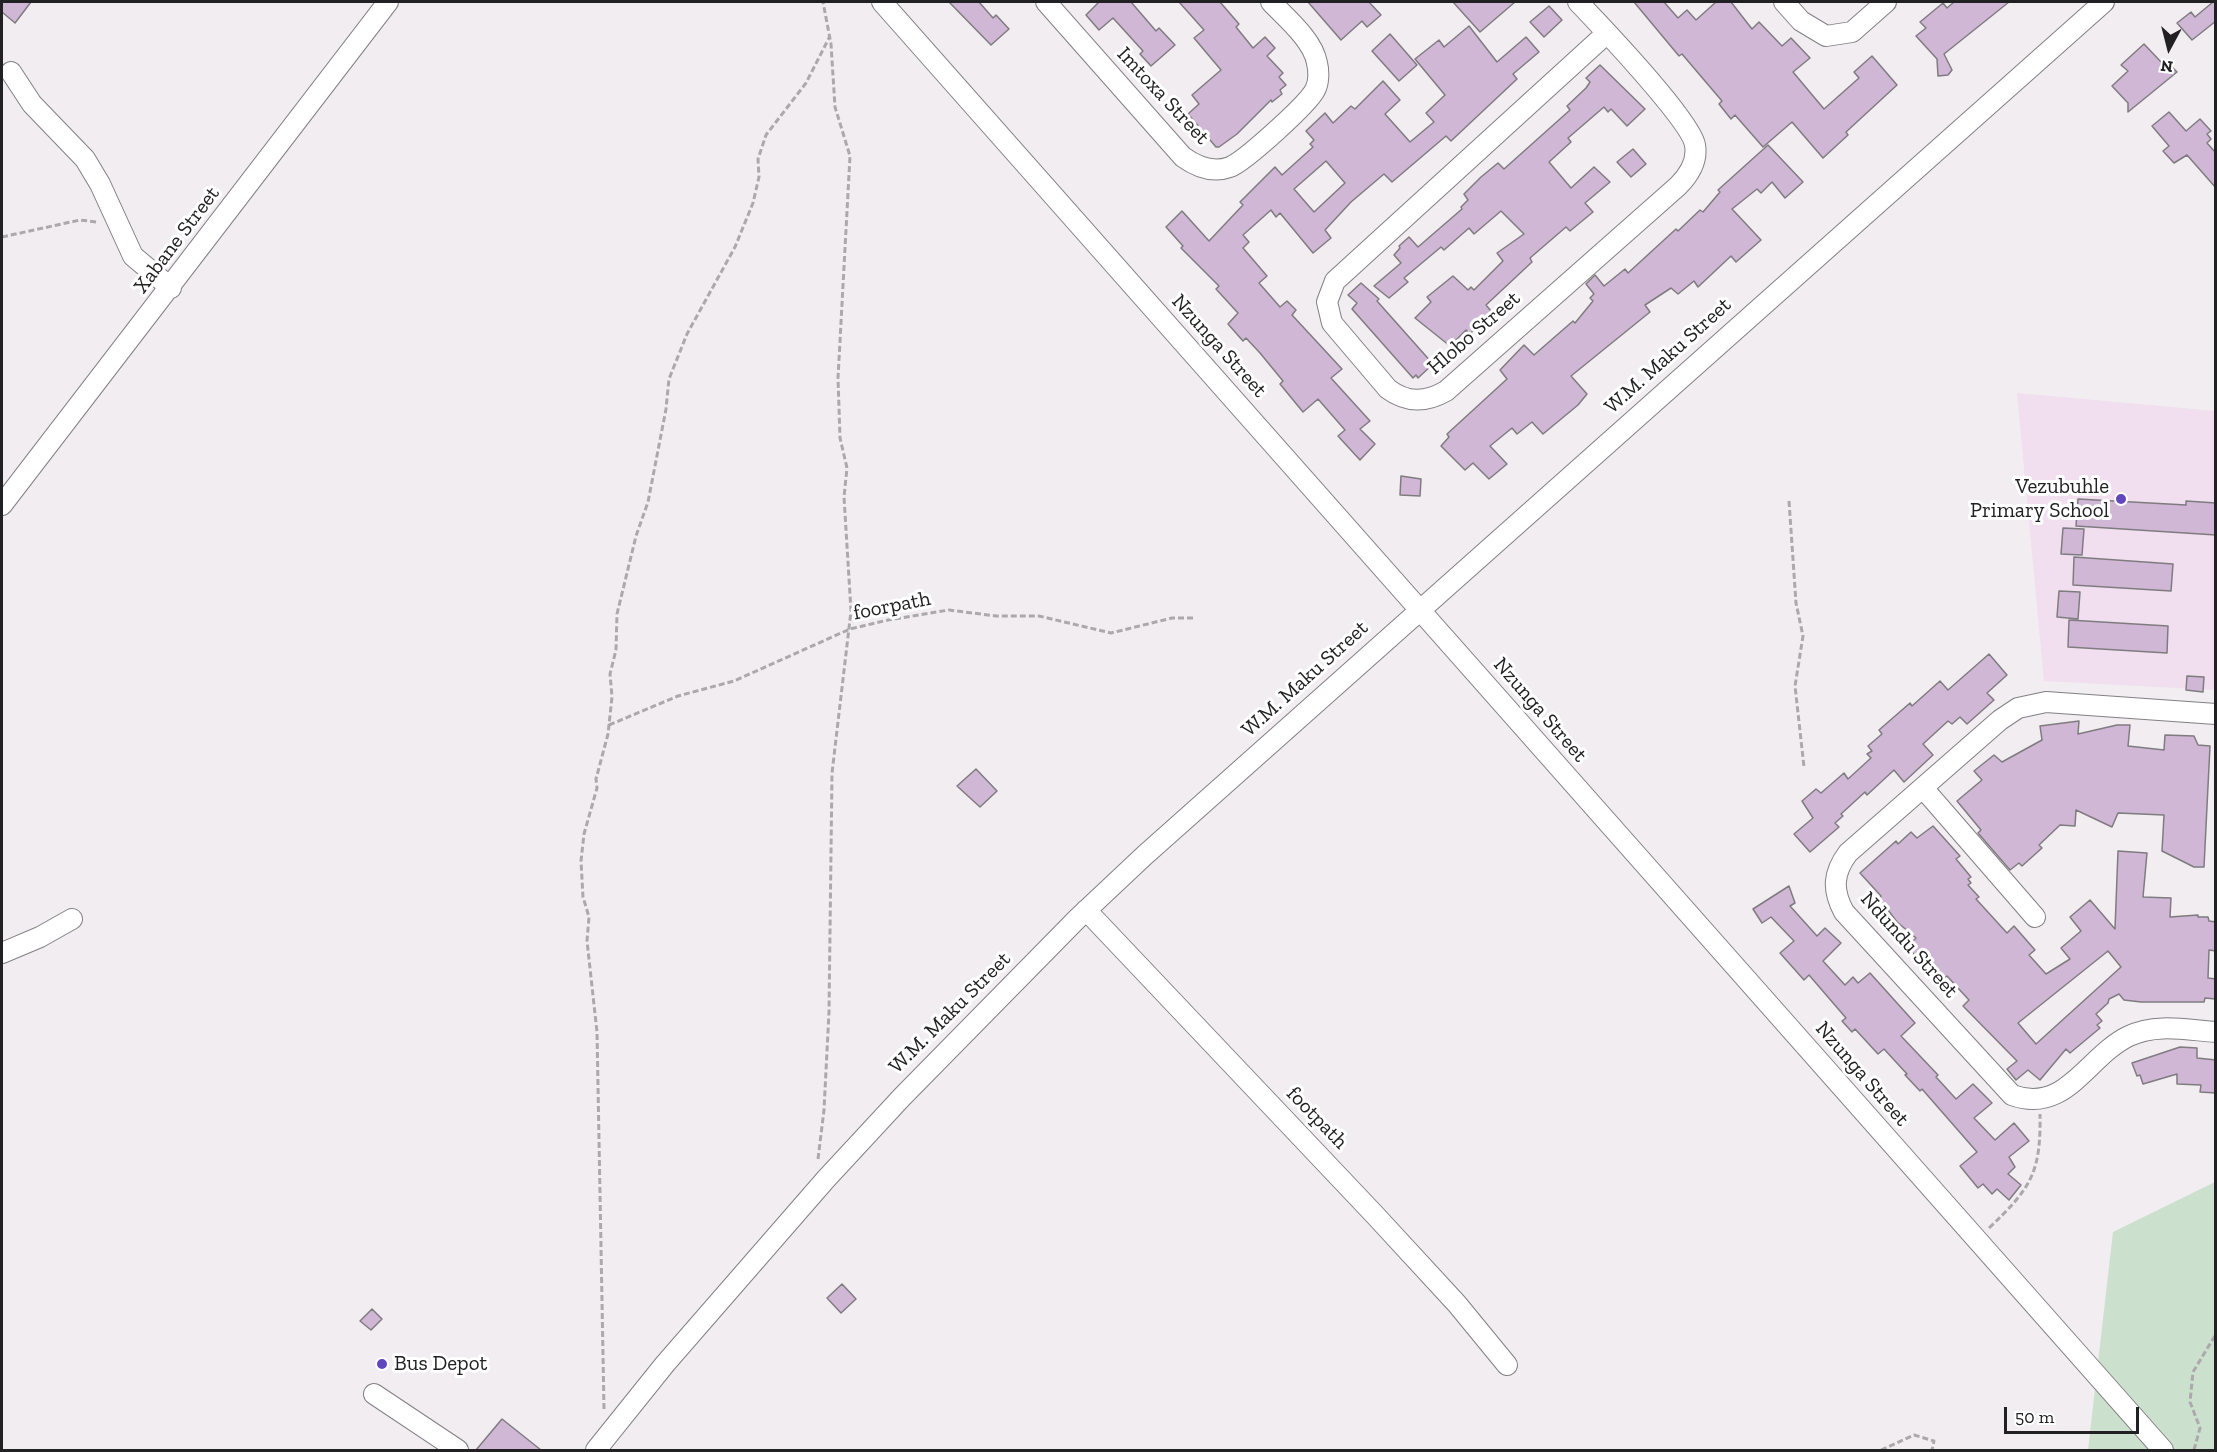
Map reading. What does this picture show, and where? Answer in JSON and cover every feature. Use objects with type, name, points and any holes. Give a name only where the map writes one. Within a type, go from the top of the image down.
[{"type":"street","name":"Xabane Street","points":[[2,505],[171,288],[388,2]]},
{"type":"street","name":"Nzunga Street","points":[[882,2],[1977,1240],[2145,1443],[2163,1450]]},
{"type":"street","name":"Imtoxa Street","points":[[1046,2],[1183,157],[1194,165],[1218,170],[1240,161],[1304,105],[1316,88],[1317,61],[1312,50],[1271,2]]},
{"type":"street","name":"Hlobo Street","points":[[1578,2],[1606,33],[1685,124],[1695,146],[1692,167],[1678,186],[1446,391],[1422,400],[1398,397],[1388,389],[1332,323],[1327,302],[1335,281],[1342,271],[1606,33]]},
{"type":"street","points":[[1784,2],[1812,29],[1826,36],[1839,36],[1852,32],[1886,2]]},
{"type":"street","name":"W.M. Maku Street","points":[[601,1446],[665,1364],[826,1179],[902,1097],[1086,910],[2104,2]]},
{"type":"street","points":[[11,72],[32,104],[85,159],[118,221],[133,256],[171,288]]},
{"type":"street","name":"Ndundu Street","points":[[2040,1100],[2024,1100],[2012,1095],[1844,912],[1838,899],[1835,883],[1837,874],[1848,854],[2000,720],[2018,708],[2046,702],[2216,714]]},
{"type":"street","points":[[1923,788],[2035,917]]},
{"type":"street","name":"footpath","points":[[1086,910],[1457,1304],[1507,1365]]},
{"type":"street","points":[[2,953],[40,937],[72,918]]},
{"type":"street","points":[[2040,1100],[2052,1098],[2127,1037],[2147,1029],[2216,1032]]},
{"type":"street","points":[[374,1394],[458,1450]]},
{"type":"path","points":[[817,1165],[824,1110],[829,1012],[832,772],[851,611],[844,497],[847,468],[840,438],[838,378],[850,156],[835,107],[830,36],[824,2]]},
{"type":"path","points":[[601,1446],[597,1032],[587,941],[589,917],[583,897],[581,861],[584,834],[597,788],[596,779],[609,725],[610,674],[616,650],[617,614],[636,536],[648,502],[666,410],[669,379],[687,334],[735,247],[753,202],[759,177],[758,159],[766,135],[806,83],[830,36]]},
{"type":"path","points":[[2,237],[80,220],[108,223],[118,221]]},
{"type":"path","points":[[1789,501],[1796,603],[1803,636],[1795,686],[1804,767]]},
{"type":"path","name":"foorpath","points":[[609,725],[678,696],[734,681],[850,629],[949,610],[996,616],[1039,616],[1111,633],[1172,618],[1196,618]]},
{"type":"path","points":[[1977,1240],[2007,1211],[2036,1171],[2041,1145],[2040,1100]]},
{"type":"path","points":[[2194,1450],[2200,1428],[2190,1402],[2193,1372],[2216,1334]]},
{"type":"path","points":[[1881,1450],[1914,1436],[1934,1441],[1932,1450]]},
{"type":"shaded area","name":"Vezubuhle Primary School","points":[[2017,393],[2215,411],[2215,690],[2044,681]]},
{"type":"green space","points":[[2215,1182],[2215,1450],[2088,1450],[2113,1232]]},
{"type":"building","points":[[2,2],[31,2],[15,23],[2,12]]},
{"type":"building","points":[[949,2],[979,2],[993,18],[996,15],[1009,29],[991,45]]},
{"type":"building","points":[[1099,2],[1131,2],[1156,31],[1159,28],[1175,45],[1151,66],[1140,54],[1143,51],[1113,18],[1099,30],[1086,15]]},
{"type":"building","points":[[1179,2],[1220,2],[1239,24],[1236,27],[1253,48],[1265,37],[1275,48],[1267,56],[1283,73],[1279,77],[1286,85],[1280,90],[1282,94],[1272,102],[1271,100],[1237,134],[1219,147],[1216,147],[1188,114],[1199,104],[1192,95],[1221,70],[1194,38],[1204,30]]},
{"type":"building","points":[[1308,2],[1369,2],[1381,15],[1367,27],[1362,21],[1341,40]]},
{"type":"building","points":[[1453,2],[1515,2],[1480,32]]},
{"type":"building","points":[[1634,2],[1664,2],[1678,18],[1687,10],[1696,20],[1716,2],[1731,2],[1752,29],[1759,22],[1782,46],[1791,38],[1810,58],[1793,72],[1824,109],[1859,78],[1854,72],[1872,56],[1897,85],[1846,132],[1848,135],[1823,158],[1792,122],[1763,147],[1735,115],[1731,119],[1719,104],[1722,101],[1682,54],[1679,56]]},
{"type":"building","points":[[1954,2],[2009,2],[1944,54],[1952,70],[1948,75],[1938,76],[1937,59],[1916,36],[1926,28],[1920,22],[1943,3],[1947,8]]},
{"type":"building","points":[[2216,2],[2216,21],[2192,40],[2177,23],[2191,12],[2195,17]]},
{"type":"building","points":[[1549,6],[1562,20],[1544,37],[1530,22]]},
{"type":"building","points":[[1469,26],[1497,62],[1526,37],[1539,52],[1513,74],[1517,79],[1451,141],[1446,136],[1392,182],[1384,174],[1351,202],[1325,230],[1331,238],[1313,253],[1280,213],[1276,217],[1271,210],[1243,235],[1249,242],[1243,248],[1267,276],[1259,283],[1280,307],[1287,301],[1296,310],[1292,315],[1342,369],[1331,378],[1370,421],[1360,429],[1375,444],[1360,460],[1338,436],[1345,430],[1318,399],[1303,412],[1280,384],[1283,381],[1260,353],[1246,338],[1243,341],[1228,324],[1238,313],[1216,289],[1219,286],[1181,248],[1183,246],[1166,227],[1182,211],[1209,241],[1243,205],[1240,202],[1275,167],[1282,175],[1313,147],[1310,144],[1314,140],[1306,131],[1325,113],[1333,123],[1351,106],[1355,109],[1383,81],[1400,100],[1385,114],[1410,142],[1434,122],[1426,113],[1445,95],[1415,59],[1439,40],[1444,47]],"holes":[[[1326,161],[1345,183],[1314,212],[1294,189]]]},
{"type":"building","points":[[1390,34],[1417,65],[1399,81],[1372,51]]},
{"type":"building","points":[[2144,44],[2162,63],[2165,60],[2177,72],[2128,112],[2128,103],[2112,86],[2128,71],[2121,65]]},
{"type":"building","points":[[1600,65],[1645,109],[1627,126],[1611,109],[1608,112],[1604,107],[1568,138],[1571,142],[1549,162],[1571,188],[1594,167],[1610,182],[1585,203],[1593,212],[1570,231],[1566,227],[1530,258],[1532,262],[1486,305],[1491,311],[1470,334],[1466,330],[1450,346],[1415,318],[1431,302],[1427,297],[1453,276],[1468,290],[1471,287],[1474,290],[1503,261],[1497,253],[1524,234],[1501,211],[1474,234],[1469,228],[1444,250],[1441,247],[1404,278],[1408,282],[1389,298],[1374,286],[1401,263],[1394,255],[1400,248],[1399,246],[1409,237],[1418,247],[1462,209],[1461,207],[1468,200],[1464,194],[1481,177],[1498,163],[1504,169],[1570,110],[1567,106],[1586,88],[1590,82],[1586,78]]},
{"type":"building","points":[[2169,112],[2186,131],[2200,119],[2211,131],[2207,134],[2211,139],[2207,143],[2216,153],[2216,188],[2187,155],[2174,163],[2163,151],[2169,146],[2152,126]]},
{"type":"building","points":[[1768,145],[1803,182],[1785,198],[1772,182],[1761,193],[1757,189],[1732,209],[1761,240],[1736,262],[1731,256],[1698,287],[1694,281],[1678,294],[1671,288],[1645,305],[1650,312],[1571,376],[1587,394],[1578,405],[1543,434],[1532,422],[1517,434],[1512,428],[1490,446],[1507,464],[1489,479],[1473,463],[1465,470],[1441,446],[1449,437],[1447,434],[1507,379],[1500,370],[1524,345],[1534,355],[1573,321],[1575,323],[1593,301],[1590,298],[1594,294],[1586,284],[1595,275],[1604,286],[1625,269],[1628,273],[1676,229],[1678,231],[1700,210],[1703,212],[1720,192],[1718,190]]},
{"type":"building","points":[[1633,149],[1646,164],[1631,177],[1617,162]]},
{"type":"building","points":[[1361,283],[1379,299],[1377,301],[1433,364],[1418,378],[1416,375],[1413,378],[1352,309],[1357,303],[1348,295]]},
{"type":"building","points":[[1401,476],[1421,479],[1420,496],[1400,495]]},
{"type":"building","points":[[2078,499],[2186,505],[2186,501],[2216,503],[2216,535],[2076,526]]},
{"type":"building","points":[[2063,528],[2084,529],[2082,555],[2061,554]]},
{"type":"building","points":[[2074,557],[2173,564],[2171,591],[2073,585]]},
{"type":"building","points":[[2059,591],[2080,592],[2078,619],[2057,617]]},
{"type":"building","points":[[2069,620],[2168,626],[2167,653],[2068,647]]},
{"type":"building","points":[[1989,654],[2007,675],[1987,693],[1994,700],[1967,724],[1960,717],[1952,724],[1948,721],[1923,744],[1933,755],[1904,782],[1894,770],[1867,795],[1865,792],[1841,814],[1843,816],[1835,823],[1839,827],[1810,852],[1794,834],[1813,818],[1802,801],[1816,789],[1821,793],[1844,773],[1848,779],[1871,758],[1867,754],[1872,751],[1868,746],[1882,734],[1879,730],[1910,703],[1912,706],[1940,681],[1948,690]]},
{"type":"building","points":[[2187,676],[2204,677],[2203,692],[2186,690]]},
{"type":"building","points":[[2079,721],[2078,734],[2117,725],[2130,725],[2128,746],[2164,750],[2165,735],[2194,736],[2198,745],[2210,746],[2204,867],[2194,867],[2162,851],[2164,815],[2118,813],[2112,827],[2076,810],[2075,826],[2060,825],[2039,845],[2042,848],[2022,866],[2019,863],[2010,870],[1978,833],[1981,830],[1957,801],[1982,780],[1974,771],[1994,755],[2002,762],[2042,740],[2040,726]]},
{"type":"building","points":[[976,769],[997,791],[980,807],[957,786]]},
{"type":"building","points":[[1933,826],[1960,856],[1956,859],[1971,877],[1968,879],[1971,883],[1968,885],[1979,897],[1976,899],[2007,933],[2014,926],[2035,950],[2029,955],[2046,974],[2070,959],[2061,948],[2081,931],[2070,917],[2090,900],[2115,929],[2118,851],[2147,853],[2143,897],[2171,898],[2170,917],[2198,915],[2198,917],[2208,917],[2209,921],[2216,922],[2216,951],[2209,950],[2208,978],[2216,979],[2216,999],[2205,998],[2204,1002],[2141,1002],[2124,1000],[2119,994],[2109,999],[2108,1003],[2096,1014],[2102,1021],[2097,1025],[2100,1028],[2070,1053],[2066,1049],[2040,1080],[2028,1070],[2016,1080],[2007,1069],[2017,1061],[1963,1006],[1969,1000],[1947,976],[1944,978],[1928,960],[1923,964],[1907,947],[1916,938],[1897,922],[1879,898],[1881,896],[1860,873],[1896,841],[1898,844],[1911,832],[1917,838]],"holes":[[[2108,951],[2121,967],[2036,1044],[2018,1023]]]},
{"type":"building","points":[[1789,886],[1795,903],[1790,906],[1817,936],[1825,928],[1841,943],[1823,961],[1845,985],[1853,977],[1858,983],[1870,973],[1915,1023],[1901,1036],[1938,1075],[1936,1077],[1956,1099],[1973,1084],[1992,1103],[1974,1118],[1995,1140],[2014,1123],[2029,1141],[2009,1157],[2015,1167],[2008,1174],[2021,1185],[2009,1200],[1997,1189],[1992,1194],[1983,1184],[1978,1188],[1960,1166],[1977,1152],[1922,1089],[1920,1091],[1905,1075],[1907,1074],[1884,1049],[1878,1054],[1855,1029],[1852,1032],[1842,1021],[1846,1018],[1809,975],[1804,980],[1780,953],[1794,941],[1771,917],[1762,923],[1753,909]]},
{"type":"building","points":[[2180,1047],[2197,1048],[2197,1058],[2216,1060],[2216,1093],[2200,1092],[2201,1085],[2177,1084],[2177,1074],[2143,1084],[2132,1063]]},
{"type":"building","points":[[842,1284],[856,1299],[841,1313],[827,1298]]},
{"type":"building","points":[[372,1309],[382,1319],[371,1330],[360,1321]]},
{"type":"building","points":[[502,1419],[541,1450],[476,1450]]},
{"type":"place","name":"Vezubuhle Primary School","points":[[2121,499]]},
{"type":"place","name":"Bus Depot","points":[[382,1364]]}]
